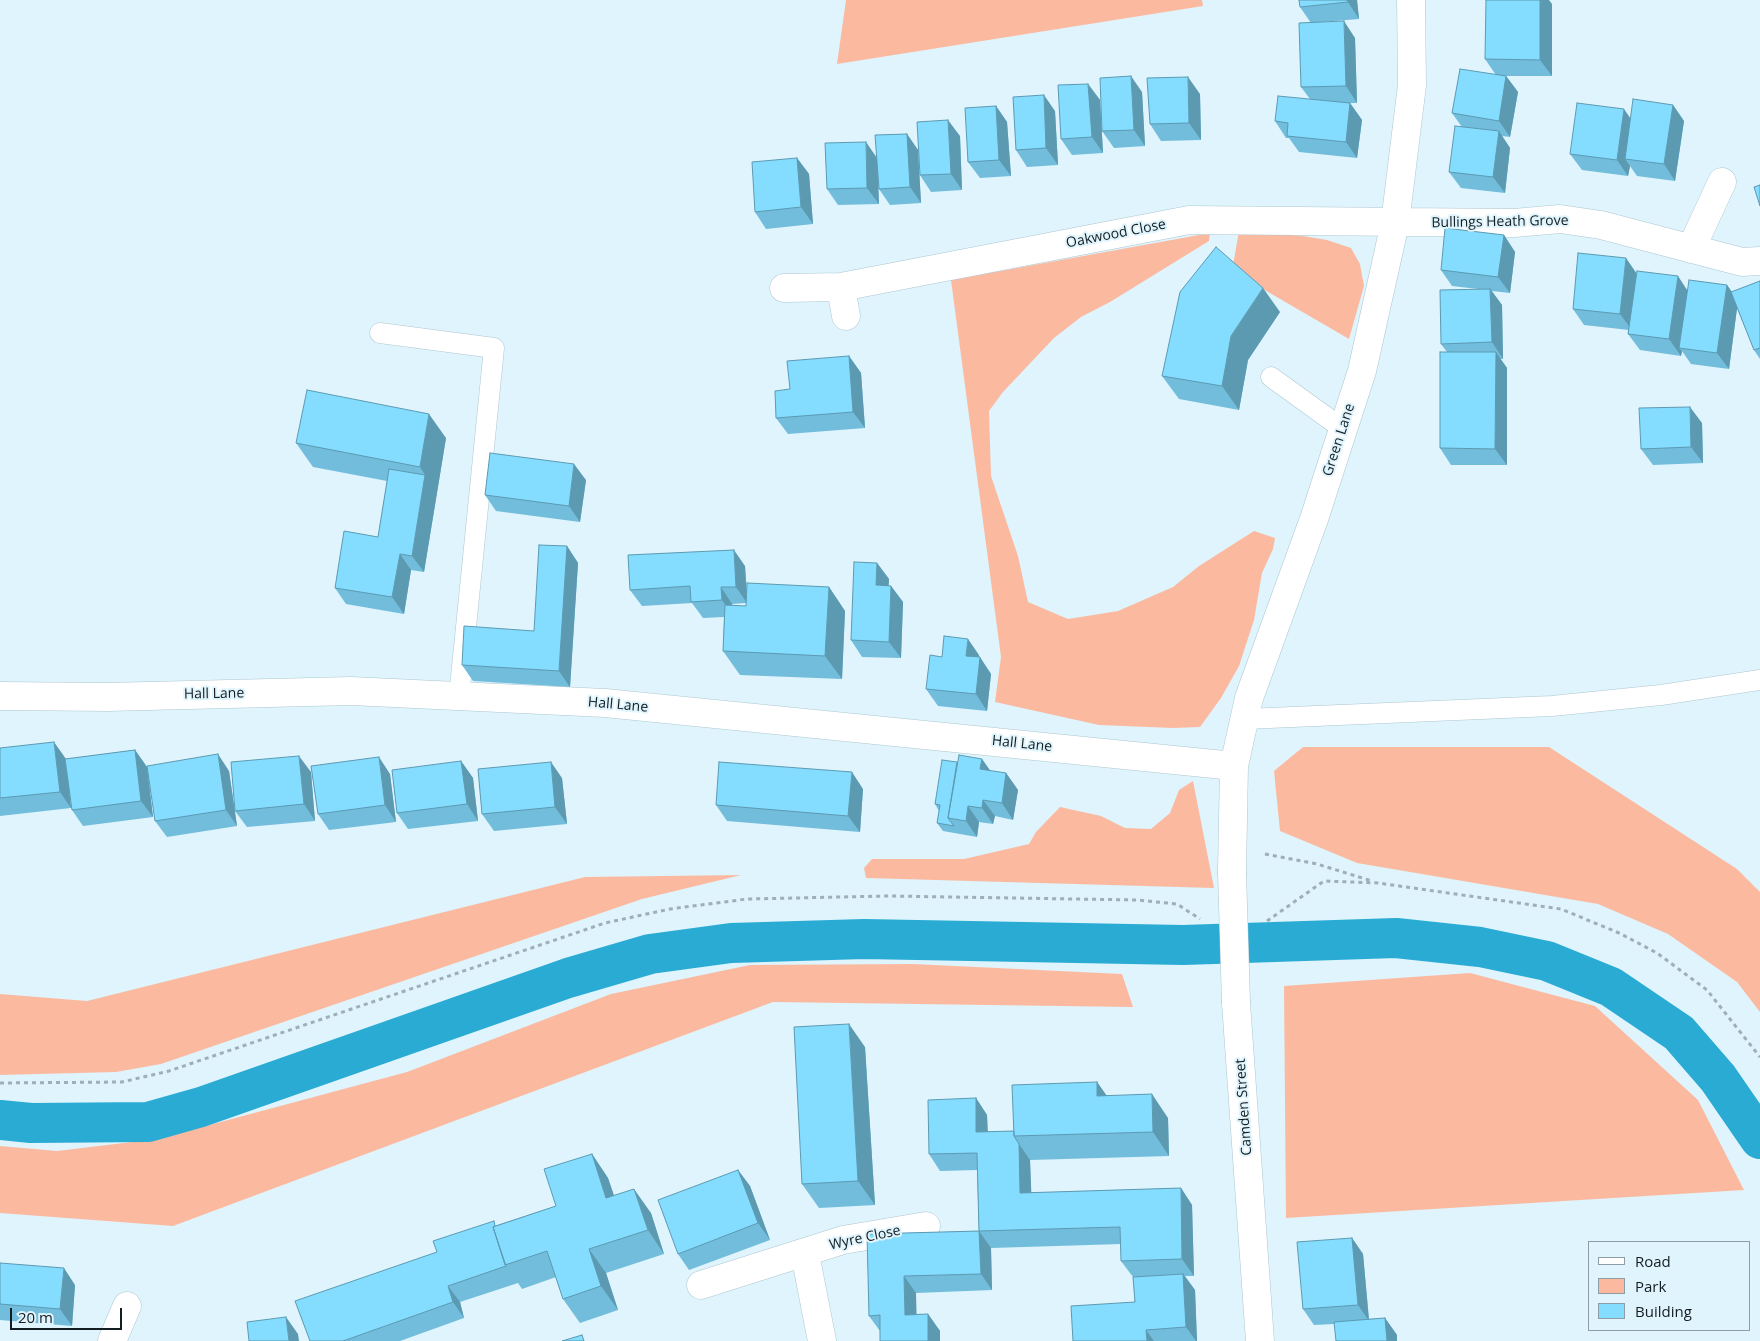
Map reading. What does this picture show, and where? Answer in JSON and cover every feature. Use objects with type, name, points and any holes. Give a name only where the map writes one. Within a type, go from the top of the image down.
[{"type":"street","name":"Green Lane","points":[[1232,872],[1234,766],[1249,698],[1314,519],[1362,371],[1395,223],[1412,85],[1411,0]]},
{"type":"street","points":[[1691,249],[1722,182]]},
{"type":"street","name":"Oakwood Close","points":[[784,288],[841,288],[1189,220],[1395,223]]},
{"type":"street","name":"Bullings Heath Grove","points":[[1395,223],[1514,223],[1560,220],[1601,225],[1742,262],[1760,260]]},
{"type":"street","points":[[841,288],[846,316]]},
{"type":"street","name":"Hall Lane","points":[[0,696],[106,697],[351,691],[605,703],[1234,766]]},
{"type":"street","name":"Camden Street","points":[[1232,872],[1236,1003],[1260,1341]]},
{"type":"street","name":"Wyre Close","points":[[701,1285],[805,1254],[843,1240],[926,1226]]},
{"type":"street","points":[[805,1254],[822,1341]]},
{"type":"street","points":[[112,1341],[127,1306]]},
{"type":"lane","points":[[380,333],[494,348],[459,697]]},
{"type":"lane","points":[[1271,377],[1343,429]]},
{"type":"lane","points":[[1245,719],[1552,706],[1661,695],[1760,680]]},
{"type":"path","points":[[1266,853],[1317,864],[1378,883]]},
{"type":"path","points":[[1264,924],[1324,882],[1378,883],[1561,909],[1619,933],[1657,953],[1707,990],[1760,1057]]},
{"type":"path","points":[[0,1083],[122,1082],[169,1071],[605,923],[670,909],[747,899],[889,896],[1137,900],[1177,904],[1207,923]]},
{"type":"green space","points":[[846,0],[1202,0],[1203,6],[837,64]]},
{"type":"green space","points":[[1239,231],[1303,236],[1327,240],[1351,248],[1360,264],[1364,286],[1349,339],[1232,271]]},
{"type":"green space","points":[[1210,233],[1209,241],[1110,302],[1081,317],[1054,338],[1003,392],[989,411],[991,476],[1018,556],[1028,602],[1068,619],[1118,611],[1173,587],[1199,566],[1254,531],[1275,538],[1273,549],[1262,573],[1254,620],[1239,666],[1221,698],[1200,727],[1173,728],[1099,725],[995,702],[1001,657],[951,280]]},
{"type":"green space","points":[[1303,747],[1549,747],[1737,869],[1760,892],[1760,1012],[1737,982],[1668,934],[1598,904],[1357,863],[1280,831],[1274,771]]},
{"type":"green space","points":[[1193,781],[1214,888],[866,878],[864,868],[872,859],[964,859],[1029,844],[1036,832],[1060,807],[1101,816],[1125,828],[1151,829],[1170,813],[1179,790]]},
{"type":"green space","points":[[741,875],[642,899],[161,1064],[116,1072],[0,1075],[0,994],[87,1001],[585,877]]},
{"type":"green space","points":[[913,964],[1122,974],[1133,1007],[773,1002],[173,1226],[0,1213],[0,1146],[57,1151],[157,1139],[407,1072],[611,994],[750,965]]},
{"type":"green space","points":[[1470,973],[1595,1006],[1698,1100],[1744,1190],[1286,1218],[1284,986]]},
{"type":"building","points":[[1299,0],[1347,0],[1348,2],[1300,7]]},
{"type":"building","points":[[1486,0],[1540,0],[1540,60],[1485,59]]},
{"type":"building","points":[[1344,21],[1346,86],[1301,87],[1299,23]]},
{"type":"building","points":[[1460,69],[1506,76],[1499,121],[1452,113]]},
{"type":"building","points":[[1131,76],[1134,130],[1102,131],[1100,78]]},
{"type":"building","points":[[1188,77],[1189,123],[1150,124],[1147,78]]},
{"type":"building","points":[[1088,84],[1092,137],[1061,139],[1058,85]]},
{"type":"building","points":[[1044,95],[1046,148],[1016,150],[1013,97]]},
{"type":"building","points":[[1278,96],[1350,103],[1346,142],[1287,136],[1288,123],[1275,121]]},
{"type":"building","points":[[1633,99],[1673,105],[1664,164],[1625,159]]},
{"type":"building","points":[[1577,103],[1624,109],[1617,160],[1570,154]]},
{"type":"building","points":[[996,106],[999,160],[968,162],[965,108]]},
{"type":"building","points":[[948,120],[951,174],[920,175],[917,122]]},
{"type":"building","points":[[1455,126],[1499,131],[1493,177],[1449,172]]},
{"type":"building","points":[[907,134],[910,187],[879,189],[875,135]]},
{"type":"building","points":[[866,142],[867,188],[827,189],[825,143]]},
{"type":"building","points":[[797,158],[801,207],[755,212],[752,162]]},
{"type":"building","points":[[1760,185],[1760,206],[1754,187]]},
{"type":"building","points":[[1445,228],[1504,235],[1498,277],[1441,270]]},
{"type":"building","points":[[1216,247],[1263,288],[1231,336],[1222,386],[1162,376],[1180,292]]},
{"type":"building","points":[[1578,253],[1626,258],[1620,314],[1573,309]]},
{"type":"building","points":[[1637,271],[1678,276],[1669,339],[1628,334]]},
{"type":"building","points":[[1689,280],[1727,285],[1717,353],[1679,348]]},
{"type":"building","points":[[1760,281],[1760,348],[1754,350],[1731,292]]},
{"type":"building","points":[[1490,289],[1492,342],[1441,344],[1440,290]]},
{"type":"building","points":[[1440,352],[1496,352],[1495,449],[1440,448]]},
{"type":"building","points":[[849,356],[853,412],[776,418],[775,391],[790,389],[787,361]]},
{"type":"building","points":[[307,390],[429,414],[420,467],[296,443]]},
{"type":"building","points":[[1690,407],[1691,447],[1641,449],[1639,408]]},
{"type":"building","points":[[490,453],[574,464],[569,506],[485,495]]},
{"type":"building","points":[[389,469],[425,475],[412,556],[400,554],[392,597],[335,588],[344,531],[378,537]]},
{"type":"building","points":[[539,545],[567,546],[559,671],[462,665],[464,626],[534,631]]},
{"type":"building","points":[[734,550],[736,587],[721,587],[722,600],[691,602],[690,586],[630,590],[628,555]]},
{"type":"building","points":[[854,562],[877,563],[876,585],[891,586],[889,642],[851,640]]},
{"type":"building","points":[[747,583],[829,587],[825,656],[723,651],[725,605],[746,606]]},
{"type":"building","points":[[944,636],[968,639],[966,656],[980,657],[976,694],[926,689],[930,655],[942,657]]},
{"type":"building","points":[[54,742],[60,792],[0,798],[0,748]]},
{"type":"building","points":[[135,750],[141,801],[72,810],[65,759]]},
{"type":"building","points":[[218,754],[226,810],[155,821],[147,766]]},
{"type":"building","points":[[959,755],[982,759],[980,769],[1006,773],[1002,803],[983,800],[982,808],[968,806],[966,821],[948,818]]},
{"type":"building","points":[[299,756],[304,804],[235,811],[231,762]]},
{"type":"building","points":[[379,757],[385,805],[318,814],[311,766]]},
{"type":"building","points":[[942,760],[957,762],[948,818],[954,826],[937,823],[940,805],[935,804]]},
{"type":"building","points":[[461,761],[467,804],[397,813],[392,770]]},
{"type":"building","points":[[551,762],[555,807],[482,814],[478,769]]},
{"type":"building","points":[[719,762],[852,772],[848,816],[716,805]]},
{"type":"building","points":[[849,1024],[858,1181],[802,1184],[794,1027]]},
{"type":"building","points":[[1097,1082],[1097,1096],[1152,1094],[1153,1132],[1014,1136],[1012,1085]]},
{"type":"building","points":[[976,1098],[976,1132],[1014,1131],[1014,1136],[1019,1144],[1020,1193],[1181,1188],[1182,1259],[1121,1261],[1120,1227],[979,1231],[977,1153],[929,1154],[928,1100]]},
{"type":"building","points":[[592,1154],[606,1198],[634,1189],[648,1230],[589,1249],[601,1286],[563,1299],[547,1251],[505,1265],[493,1227],[556,1206],[544,1169]]},
{"type":"building","points":[[738,1170],[758,1223],[678,1254],[658,1200]]},
{"type":"building","points":[[494,1221],[495,1226],[493,1227],[506,1266],[448,1286],[453,1302],[343,1341],[310,1341],[295,1301],[437,1252],[433,1241]]},
{"type":"building","points":[[979,1231],[981,1274],[904,1276],[905,1315],[928,1314],[928,1341],[880,1341],[880,1315],[869,1316],[867,1234]]},
{"type":"building","points":[[1352,1238],[1358,1305],[1303,1309],[1297,1242]]},
{"type":"building","points":[[0,1263],[64,1268],[60,1309],[0,1304]]},
{"type":"building","points":[[1183,1274],[1186,1327],[1146,1330],[1147,1341],[1073,1341],[1071,1306],[1135,1302],[1133,1277]]},
{"type":"building","points":[[286,1317],[289,1341],[249,1341],[247,1322]]},
{"type":"building","points":[[1385,1318],[1387,1341],[1336,1341],[1334,1322]]},
{"type":"building","points":[[582,1335],[584,1341],[562,1341]]},
{"type":"waterway","points":[[0,1120],[31,1123],[148,1122],[201,1107],[568,978],[650,954],[731,943],[864,939],[1183,945],[1396,938],[1480,947],[1547,961],[1611,987],[1679,1033],[1718,1078],[1760,1139]]}]
